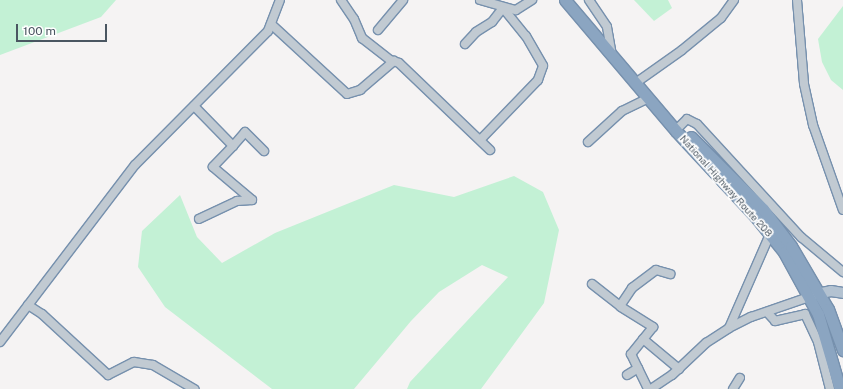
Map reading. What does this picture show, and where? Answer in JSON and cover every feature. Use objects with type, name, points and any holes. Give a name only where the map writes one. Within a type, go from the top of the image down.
[{"type":"highway","name":"National Highway Route 208","points":[[565,0],[637,82],[676,131],[770,234],[835,325],[843,350]]},
{"type":"highway","name":"National Highway Route 208","points":[[649,98],[679,127],[767,205],[792,246],[814,295],[840,389]]},
{"type":"main road","points":[[814,295],[830,291],[843,293]]},
{"type":"street","points":[[0,342],[3,333],[28,305],[135,165],[268,30],[280,0]]},
{"type":"street","points":[[341,0],[354,19],[362,38],[399,63],[490,150]]},
{"type":"street","points":[[378,30],[403,0]]},
{"type":"street","points":[[480,0],[503,8],[516,10],[532,0]]},
{"type":"street","points":[[589,0],[607,27],[612,54]]},
{"type":"street","points":[[637,82],[715,22],[734,0]]},
{"type":"street","points":[[797,0],[804,84],[808,105],[813,125],[843,210]]},
{"type":"street","points":[[480,140],[538,80],[543,66],[526,36],[503,8]]},
{"type":"street","points":[[465,44],[476,32],[492,22],[503,8]]},
{"type":"street","points":[[271,24],[347,94],[360,90],[394,61]]},
{"type":"street","points":[[588,142],[622,111],[649,98]]},
{"type":"street","points":[[194,106],[232,146]]},
{"type":"street","points":[[199,219],[237,201],[252,200],[213,167],[245,132],[264,151]]},
{"type":"street","points":[[767,205],[801,237],[843,271]]},
{"type":"street","points":[[728,328],[770,234]]},
{"type":"street","points":[[620,306],[632,288],[656,270],[670,274]]},
{"type":"street","points":[[592,284],[620,306],[653,327],[631,354],[638,368],[652,388],[679,369],[706,343],[728,328],[814,295]]},
{"type":"street","points":[[28,305],[42,314],[108,375],[134,362],[153,366],[194,389]]},
{"type":"street","points":[[767,312],[775,321],[804,314],[818,342],[830,389]]},
{"type":"street","points":[[643,339],[679,369]]},
{"type":"street","points":[[627,375],[638,368]]},
{"type":"street","points":[[733,389],[740,378]]},
{"type":"green space","points":[[0,0],[116,0],[101,17],[0,55]]},
{"type":"green space","points":[[634,0],[668,0],[672,8],[654,21]]},
{"type":"green space","points":[[843,6],[843,90],[831,80],[822,62],[818,39]]},
{"type":"green space","points":[[514,176],[543,192],[559,230],[544,303],[481,389],[407,389],[410,382],[508,277],[482,265],[439,292],[411,321],[354,389],[272,389],[165,307],[138,267],[142,231],[180,195],[197,237],[222,263],[275,233],[394,185],[454,197]]}]
